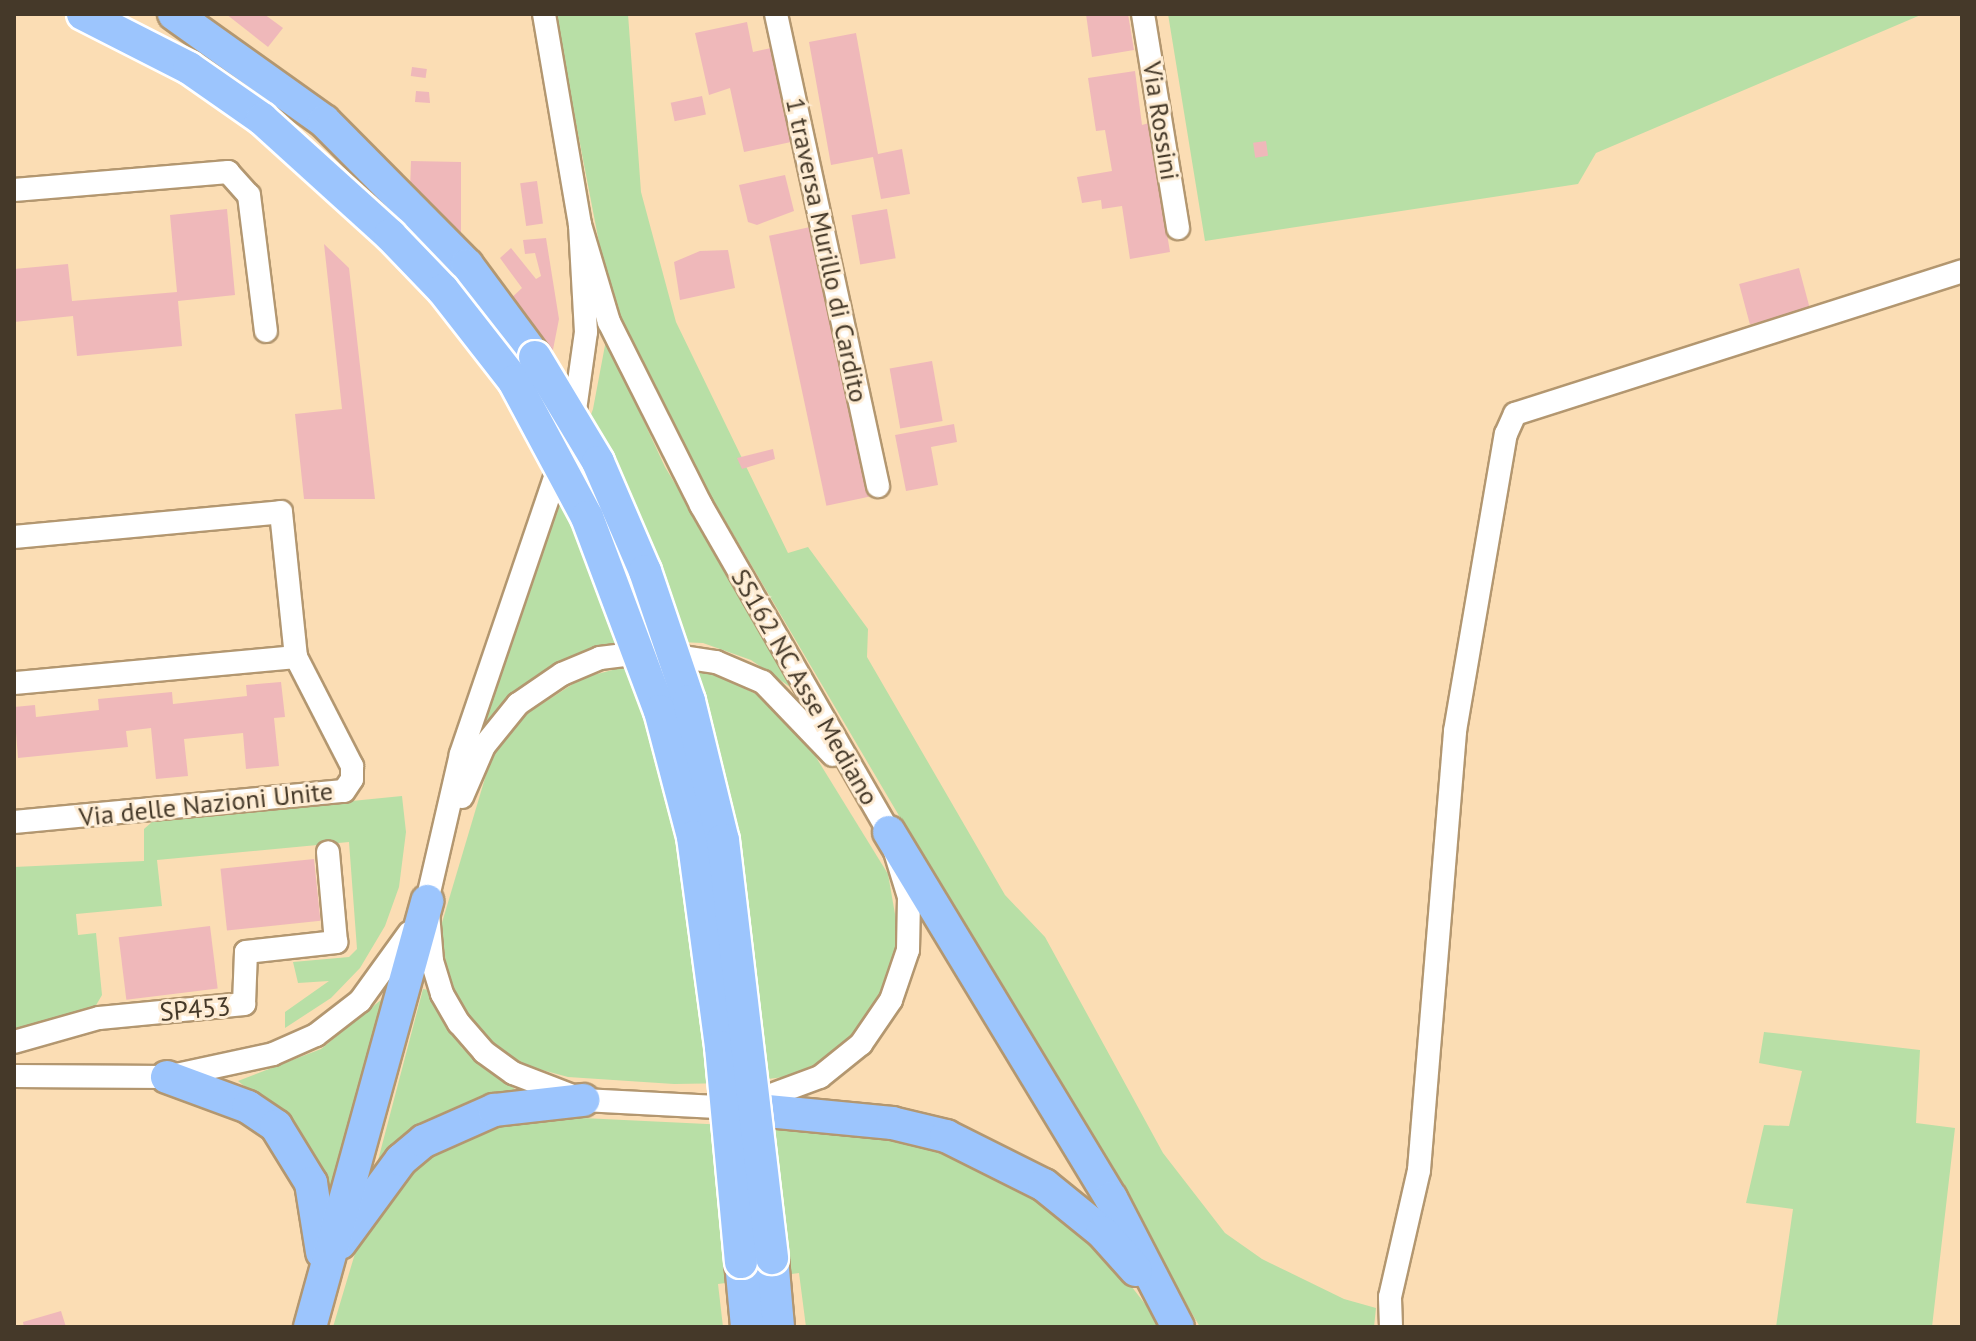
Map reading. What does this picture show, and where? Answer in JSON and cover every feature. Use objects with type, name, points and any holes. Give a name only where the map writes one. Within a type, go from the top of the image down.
[{"type":"highway","points":[[83,14],[189,68],[262,119],[326,172],[443,290],[514,381],[614,578],[660,711],[693,837],[721,1047],[756,1260],[778,1327]]},
{"type":"highway","points":[[174,14],[324,121],[467,265],[535,357],[598,462],[645,571],[689,701],[723,840],[756,1260],[747,1327]]},
{"type":"highway","points":[[889,832],[1111,1198],[1172,1314]]},
{"type":"highway","points":[[310,1327],[323,1269],[427,901]]},
{"type":"highway","points":[[167,1077],[248,1107],[276,1126],[311,1183],[323,1269]]},
{"type":"highway","points":[[323,1269],[373,1195],[424,1141],[494,1110],[583,1100]]},
{"type":"highway","points":[[736,1108],[892,1123],[946,1136],[996,1159],[1044,1185],[1102,1232],[1172,1314]]},
{"type":"street","name":"1 traversa Murillo di Cardito","points":[[776,14],[878,486]]},
{"type":"street","name":"Via Rossini","points":[[1143,14],[1178,228]]},
{"type":"street","name":"SS162 NC Asse Mediano","points":[[544,19],[580,225],[586,332],[575,417],[461,754],[427,901],[432,961],[442,994],[459,1023],[484,1052],[513,1073],[583,1100],[736,1108],[820,1077],[861,1044],[891,1000],[908,950],[909,897],[889,832],[853,776],[701,505],[609,322],[580,225]]},
{"type":"street","points":[[14,190],[228,172],[249,195],[266,331]]},
{"type":"street","points":[[1391,1327],[1390,1297],[1419,1170],[1455,731],[1506,434],[1515,414],[1962,271]]},
{"type":"street","name":"Via delle Nazioni Unite","points":[[14,537],[281,512],[296,657],[352,766],[349,785],[337,795],[14,822]]},
{"type":"street","points":[[444,834],[484,746],[518,704],[562,674],[600,658],[649,652],[716,662],[763,682],[853,776]]},
{"type":"street","points":[[14,683],[296,657]]},
{"type":"street","name":"SP453","points":[[14,1042],[99,1018],[244,1004],[246,952],[336,942],[328,852]]},
{"type":"street","points":[[14,1076],[167,1077],[248,1061],[316,1035],[360,1001],[383,973],[427,901]]},
{"type":"green space","points":[[555,14],[628,14],[641,192],[676,322],[788,553],[808,547],[868,629],[867,657],[1005,895],[1045,937],[1163,1153],[1225,1233],[1262,1259],[1344,1299],[1376,1308],[1374,1327],[1200,1327],[689,459],[621,322],[602,258]]},
{"type":"green space","points":[[1168,14],[1923,14],[1596,153],[1578,184],[1205,241]]},
{"type":"green space","points":[[606,340],[665,467],[797,686],[793,689],[751,660],[703,643],[629,640],[563,662],[488,727],[480,726],[593,409]]},
{"type":"green space","points":[[620,668],[711,672],[760,696],[798,728],[888,874],[899,937],[891,980],[858,1035],[824,1061],[784,1077],[735,1083],[674,1084],[568,1077],[531,1067],[497,1049],[464,1014],[448,980],[441,926],[491,758],[525,715],[582,678]]},
{"type":"green space","points":[[402,796],[406,832],[399,887],[385,926],[360,968],[331,998],[285,1028],[285,1012],[329,981],[298,983],[293,962],[349,957],[357,949],[349,842],[157,860],[162,906],[76,914],[78,935],[96,933],[102,995],[95,1007],[14,1031],[14,867],[144,861],[144,829],[153,821]]},
{"type":"green space","points":[[423,989],[428,990],[462,1048],[520,1093],[376,1168]]},
{"type":"green space","points":[[382,999],[384,1001],[330,1188],[296,1128],[238,1081],[321,1049]]},
{"type":"green space","points":[[1764,1032],[1920,1050],[1916,1123],[1955,1128],[1932,1327],[1776,1327],[1793,1209],[1746,1203],[1764,1125],[1789,1126],[1802,1071],[1759,1063]]},
{"type":"green space","points":[[541,1116],[872,1132],[948,1150],[1011,1178],[1100,1246],[1163,1327],[806,1327],[799,1273],[718,1284],[723,1327],[333,1327],[362,1230],[403,1171],[466,1130]]},
{"type":"building","points":[[226,14],[264,14],[283,28],[268,47]]},
{"type":"building","points":[[1086,14],[1128,14],[1134,50],[1092,57]]},
{"type":"building","points":[[747,22],[753,52],[771,48],[791,142],[744,152],[730,88],[709,95],[695,33]]},
{"type":"building","points":[[856,33],[878,154],[902,149],[910,194],[881,199],[873,157],[831,165],[809,42]]},
{"type":"building","points":[[412,67],[427,69],[426,78],[411,76]]},
{"type":"building","points":[[1135,71],[1142,125],[1149,123],[1170,252],[1130,259],[1122,206],[1102,209],[1101,200],[1082,203],[1077,177],[1112,171],[1105,130],[1096,131],[1088,78]]},
{"type":"building","points":[[416,91],[429,92],[430,103],[415,102]]},
{"type":"building","points":[[702,96],[706,115],[675,121],[671,103]]},
{"type":"building","points":[[1266,141],[1268,156],[1255,158],[1253,143]]},
{"type":"building","points":[[411,161],[461,162],[461,244],[410,191]]},
{"type":"building","points":[[785,175],[794,211],[757,225],[748,222],[739,185]]},
{"type":"building","points":[[537,181],[543,224],[526,226],[520,183]]},
{"type":"building","points":[[227,209],[235,295],[178,301],[182,346],[77,356],[73,316],[14,322],[14,269],[68,264],[72,301],[177,292],[170,215]]},
{"type":"building","points":[[887,209],[896,258],[860,264],[852,215]]},
{"type":"building","points":[[815,226],[872,496],[826,506],[769,236]]},
{"type":"building","points":[[546,238],[559,319],[551,360],[508,301],[522,288],[500,258],[511,248],[536,279],[541,276],[535,253],[525,254],[523,240]]},
{"type":"building","points":[[324,244],[349,268],[375,499],[304,499],[295,414],[342,409]]},
{"type":"building","points":[[728,250],[735,288],[680,300],[674,262],[700,251]]},
{"type":"building","points":[[1799,268],[1810,309],[1750,325],[1739,284]]},
{"type":"building","points":[[932,361],[943,421],[900,429],[890,368]]},
{"type":"building","points":[[954,424],[957,442],[931,447],[938,485],[906,491],[895,435]]},
{"type":"building","points":[[773,449],[775,459],[742,469],[737,458]]},
{"type":"building","points":[[281,682],[285,717],[274,718],[279,766],[246,769],[243,733],[184,739],[188,776],[156,779],[151,728],[126,731],[128,747],[18,758],[14,707],[35,705],[36,717],[99,710],[98,699],[172,692],[173,704],[247,696],[246,685]]},
{"type":"building","points":[[314,859],[320,921],[227,930],[221,869]]},
{"type":"building","points":[[210,926],[218,989],[126,1000],[119,937]]},
{"type":"building","points":[[61,1311],[66,1327],[24,1327],[23,1322]]}]
